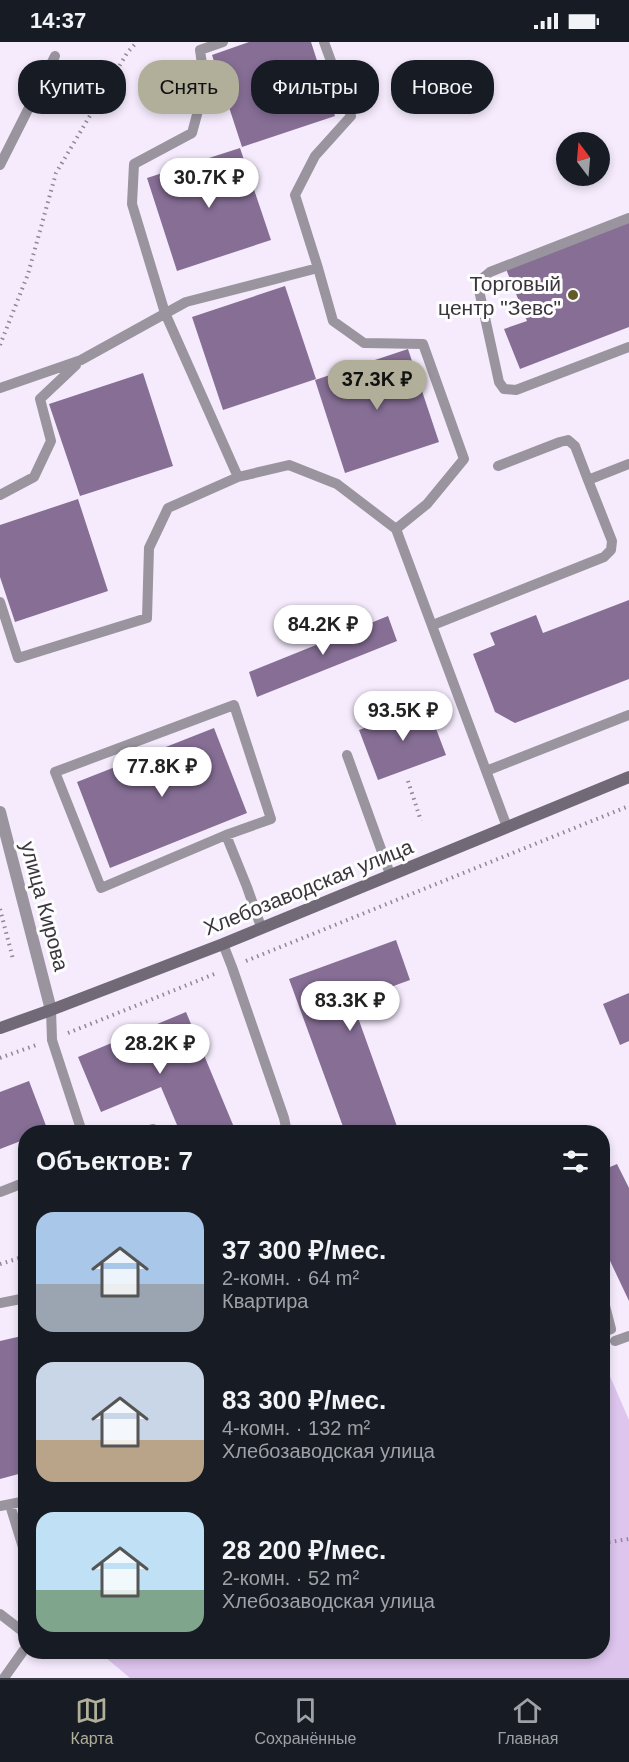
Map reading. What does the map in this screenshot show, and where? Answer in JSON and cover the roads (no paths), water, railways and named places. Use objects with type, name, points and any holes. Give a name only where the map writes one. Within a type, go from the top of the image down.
[{"type":"main road","name":"Хлебозаводская улица","points":[[0,1028],[223,944],[629,777]]},
{"type":"street","name":"улица Кирова","points":[[0,812],[51,1010]]},
{"type":"lane","points":[[223,42],[200,50],[205,85],[192,133],[134,164],[132,204],[165,313],[238,477]]},
{"type":"lane","points":[[324,42],[351,116],[315,156],[295,195],[333,321],[364,344],[423,344],[464,459],[427,504],[396,529]]},
{"type":"lane","points":[[0,165],[55,56]]},
{"type":"lane","points":[[629,218],[489,272],[479,281],[499,382],[504,389],[516,390],[629,346]]},
{"type":"lane","points":[[0,388],[81,360],[186,302],[318,268]]},
{"type":"lane","points":[[0,495],[34,477],[51,441],[40,399],[81,360]]},
{"type":"lane","points":[[433,625],[604,557],[611,550],[612,541],[575,446],[568,440],[498,466]]},
{"type":"lane","points":[[588,480],[629,464]]},
{"type":"lane","points":[[0,602],[18,658],[147,618],[149,548],[168,508],[238,477],[289,465],[336,484],[396,529],[507,827]]},
{"type":"lane","points":[[234,705],[271,819],[226,835],[101,888],[55,772],[234,705]]},
{"type":"lane","points":[[486,771],[629,715]]},
{"type":"lane","points":[[347,755],[390,874]]},
{"type":"lane","points":[[226,835],[261,927]]},
{"type":"lane","points":[[223,944],[286,1125]]},
{"type":"lane","points":[[51,1010],[52,1040],[80,1125]]},
{"type":"lane","points":[[0,1192],[18,1185]]},
{"type":"lane","points":[[0,1303],[18,1300]]},
{"type":"lane","points":[[615,1341],[629,1336]]},
{"type":"lane","points":[[5,1506],[18,1538]]},
{"type":"lane","points":[[0,1614],[18,1628]]},
{"type":"lane","points":[[4,1678],[18,1658]]},
{"type":"place","name":"Торговый центр \"Зевс\"","points":[[573,295]]}]
